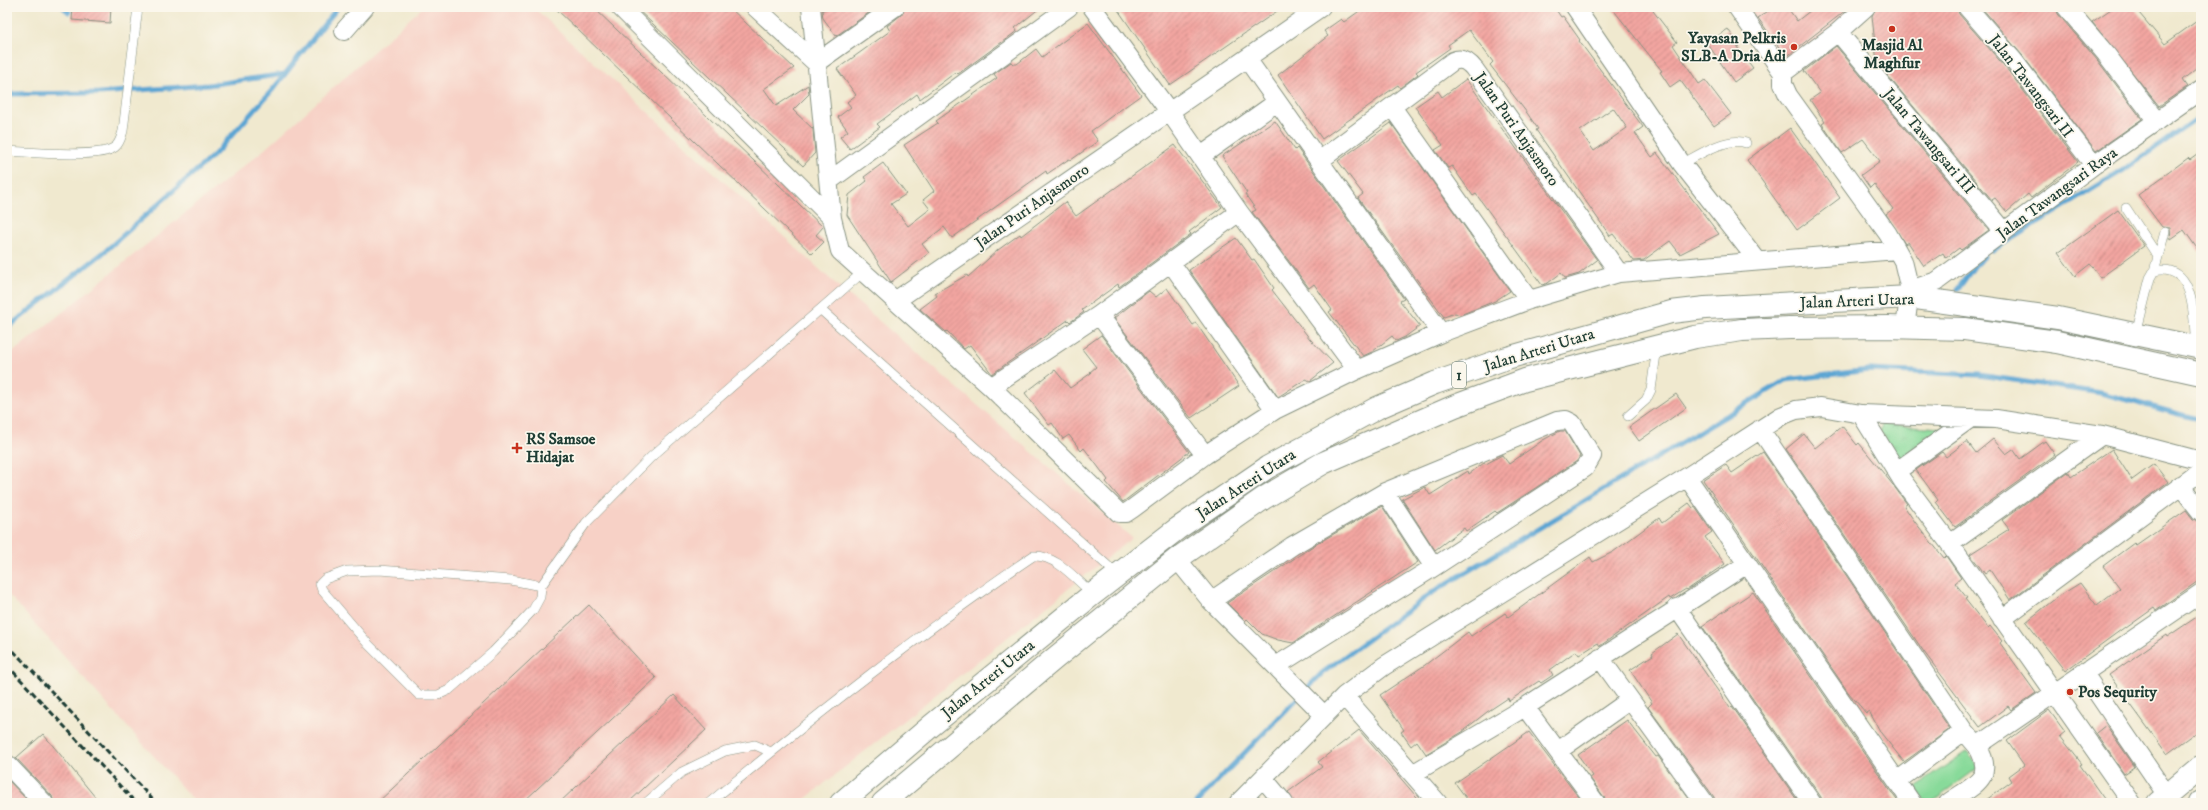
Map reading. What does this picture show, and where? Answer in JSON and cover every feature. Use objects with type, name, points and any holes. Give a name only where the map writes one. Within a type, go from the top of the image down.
[{"type":"main road","name":"Jalan Arteri Utara","points":[[841,803],[937,721],[1118,574],[1177,529],[1268,467],[1377,408],[1435,383],[1507,358],[1671,312],[1705,308],[1909,294],[2058,318],[2199,347]]},
{"type":"main road","name":"Jalan Arteri Utara","points":[[883,803],[1054,659],[1178,559],[1264,498],[1323,463],[1455,406],[1525,380],[1657,345],[1742,330],[1905,328],[1965,330],[2057,342],[2201,374]]},
{"type":"main road","points":[[2162,799],[2201,767]]},
{"type":"street","points":[[344,31],[365,7]]},
{"type":"street","points":[[620,7],[832,218]]},
{"type":"street","points":[[756,7],[816,63]]},
{"type":"street","points":[[811,7],[832,218],[840,251],[991,388],[1115,510],[1126,512],[1132,510],[1205,455],[1275,410],[1357,370],[1441,333],[1529,300],[1619,273],[1757,260],[1897,250]]},
{"type":"street","points":[[816,63],[895,7]]},
{"type":"street","points":[[829,182],[1069,7]]},
{"type":"street","points":[[1092,7],[1169,111],[1239,212],[1357,370]]},
{"type":"street","name":"Jalan Puri Anjasmoro","points":[[895,302],[1320,7]]},
{"type":"street","points":[[1575,7],[1682,164],[1757,260]]},
{"type":"street","points":[[1737,7],[1783,73],[1783,84],[1788,95],[1814,128],[1897,250],[1907,273],[1909,294],[1905,328]]},
{"type":"street","points":[[1783,73],[1838,32],[1866,7]]},
{"type":"street","name":"Jalan Tawangsari II","points":[[1967,7],[2014,61],[2094,165]]},
{"type":"street","points":[[2066,7],[2106,54],[2157,121]]},
{"type":"street","name":"Jalan Tawangsari III","points":[[1838,32],[2004,231]]},
{"type":"street","points":[[1247,59],[1441,333]]},
{"type":"street","name":"Jalan Puri Anjasmoro","points":[[1318,161],[1453,61],[1458,59],[1467,61],[1475,70],[1619,273]]},
{"type":"street","name":"Jalan Tawangsari Raya","points":[[1909,294],[1937,281],[2094,165],[2201,90]]},
{"type":"street","points":[[1201,156],[1277,102]]},
{"type":"street","points":[[1392,107],[1529,300]]},
{"type":"street","points":[[991,388],[1099,315],[1239,212]]},
{"type":"street","points":[[1171,263],[1275,410]]},
{"type":"street","points":[[1099,315],[1205,455]]},
{"type":"street","points":[[1238,803],[1263,778],[1319,710],[1344,696],[1384,666],[1687,477],[1760,429],[1781,416],[1796,410],[1821,407],[1861,414],[1996,419],[2102,435],[2201,461]]},
{"type":"street","points":[[1861,414],[1897,471],[2132,803]]},
{"type":"street","points":[[1897,471],[1971,418]]},
{"type":"street","points":[[1211,601],[1292,546],[1385,492],[1557,421],[1566,420],[1572,423],[1592,456],[1586,468],[1434,567],[1280,671]]},
{"type":"street","points":[[1760,429],[1964,731],[1985,758],[1986,771],[1982,778],[1948,803]]},
{"type":"street","points":[[1950,544],[2102,435]]},
{"type":"street","points":[[2002,619],[2180,485],[2201,471]]},
{"type":"street","points":[[1687,477],[1912,803]]},
{"type":"street","points":[[2180,485],[2201,512]]},
{"type":"street","points":[[1385,492],[1434,567]]},
{"type":"street","points":[[1178,559],[1211,601],[1319,710]]},
{"type":"street","points":[[1414,773],[1525,707],[1747,564]]},
{"type":"street","points":[[1977,746],[2083,672],[2201,593]]},
{"type":"street","points":[[1677,608],[1812,803]]},
{"type":"street","points":[[1600,658],[1705,803]]},
{"type":"street","points":[[2083,672],[2162,799]]},
{"type":"street","points":[[1344,696],[1414,773],[1438,803]]},
{"type":"street","points":[[1558,752],[1630,700]]},
{"type":"street","points":[[1525,707],[1596,803]]},
{"type":"street","points":[[1897,781],[1964,731]]},
{"type":"street","points":[[7,764],[44,803]]},
{"type":"street","points":[[1263,778],[1284,803]]},
{"type":"lane","points":[[7,151],[92,153],[108,151],[119,142],[123,131],[138,7]]},
{"type":"lane","points":[[1682,164],[1697,155],[1731,141],[1739,140],[1746,143]]},
{"type":"lane","points":[[2126,208],[2157,255]]},
{"type":"lane","points":[[2136,334],[2148,286],[2154,271],[2157,255],[2165,232]]},
{"type":"lane","points":[[2154,271],[2165,269],[2178,273],[2186,283],[2191,295],[2199,347]]},
{"type":"lane","points":[[541,586],[511,580],[379,570],[347,571],[325,579],[320,584],[322,590],[369,645],[419,695],[427,697],[449,690],[493,652],[534,610],[540,596],[541,586],[586,522],[651,457],[821,310],[833,296],[863,272]]},
{"type":"lane","points":[[821,310],[1118,574]]},
{"type":"lane","points":[[1628,416],[1646,400],[1651,390],[1657,345]]},
{"type":"lane","points":[[709,803],[771,752],[975,595],[1033,556],[1040,555],[1053,560],[1093,594]]},
{"type":"lane","points":[[646,803],[682,772],[725,751],[755,745],[771,752]]},
{"type":"shaded area","name":"RS Samsoe Hidajat","points":[[423,7],[533,7],[829,278],[1132,538],[800,803],[196,803],[7,593],[7,357],[265,149]]},
{"type":"shaded area","name":"Yayasan Pelkris SLB-A Dria Adi","points":[[1759,7],[1863,7],[1787,66],[1750,14]]},
{"type":"green space","points":[[1882,424],[1942,428],[1901,460],[1880,432]]},
{"type":"green space","points":[[1967,751],[1979,767],[1931,803],[1927,803],[1915,787]]},
{"type":"building","points":[[73,7],[111,7],[110,23],[72,20]]},
{"type":"building","points":[[554,7],[593,7],[823,227],[816,235],[824,242],[812,254]]},
{"type":"building","points":[[635,7],[729,7],[794,68],[764,89],[776,106],[808,85],[809,94],[793,110],[813,129],[815,153],[803,166]]},
{"type":"building","points":[[827,7],[877,7],[836,36],[823,18],[822,11]]},
{"type":"building","points":[[905,7],[1041,7],[1015,28],[1017,31],[958,74],[956,72],[920,99],[917,94],[877,124],[880,127],[850,149],[840,137],[848,131],[838,117],[851,107],[847,102],[856,95],[837,69],[890,31],[887,26],[901,15]]},
{"type":"building","points":[[1116,7],[1283,7],[1170,85]]},
{"type":"building","points":[[1365,7],[1554,7],[1561,17],[1563,16],[1580,40],[1579,41],[1643,127],[1635,133],[1652,157],[1657,153],[1719,234],[1680,254],[1670,241],[1644,260],[1634,261],[1613,234],[1610,236],[1536,130],[1538,129],[1527,113],[1490,65],[1493,62],[1469,30],[1448,45],[1450,48],[1416,72],[1418,74],[1400,88],[1398,85],[1322,139],[1278,75],[1328,36],[1324,31],[1341,19],[1344,22]],"holes":[[[1613,108],[1627,128],[1594,151],[1580,131]]]},
{"type":"building","points":[[1611,7],[1650,7],[1677,42],[1673,45],[1699,84],[1705,80],[1731,114],[1714,126],[1680,80],[1670,87],[1660,72],[1662,71]]},
{"type":"building","name":"Yayasan Pelkris SLB-A Dria Adi","points":[[1774,7],[1787,7],[1797,21],[1815,7],[1850,7],[1786,57],[1758,18]]},
{"type":"building","points":[[1876,7],[1957,7],[1959,14],[2006,68],[2078,162],[2031,198],[2028,194],[2007,212],[1995,198],[1992,200],[1877,63],[1872,16]]},
{"type":"building","points":[[1981,7],[2056,7],[2058,14],[2098,61],[2142,119],[2096,151],[2022,55]]},
{"type":"building","points":[[2114,7],[2134,7],[2165,44],[2201,18],[2201,65],[2182,80],[2187,87],[2159,106],[2092,22]]},
{"type":"building","points":[[1088,23],[1141,95],[1091,131],[1098,141],[1071,160],[1069,159],[1047,174],[1046,171],[952,238],[944,227],[922,244],[929,253],[891,282],[847,215],[849,195],[867,181],[864,177],[883,163],[906,194],[891,204],[908,226],[930,209],[923,200],[934,191],[904,145],[938,123],[936,121],[997,78],[994,74],[1011,62],[1013,64],[1017,64],[1036,49],[1042,57]]},
{"type":"building","points":[[1728,29],[1739,46],[1737,47],[1753,68],[1734,82],[1707,43]]},
{"type":"building","points":[[1836,46],[1989,230],[1961,250],[1959,248],[1946,258],[1943,253],[1924,266],[1908,242],[1905,244],[1886,214],[1893,209],[1874,184],[1870,188],[1861,175],[1880,161],[1863,139],[1842,153],[1822,124],[1825,122],[1810,100],[1820,93],[1804,71]]},
{"type":"building","points":[[1466,79],[1597,260],[1579,274],[1565,278],[1561,273],[1548,283],[1542,285],[1476,194],[1473,196],[1452,166],[1448,168],[1435,150],[1443,145],[1415,107],[1438,91],[1442,97]]},
{"type":"building","points":[[1275,121],[1295,150],[1297,148],[1404,299],[1400,301],[1420,326],[1405,337],[1396,341],[1392,336],[1372,352],[1363,356],[1329,312],[1332,310],[1314,284],[1309,288],[1252,212],[1256,210],[1245,194],[1247,193],[1222,156]]},
{"type":"building","points":[[1391,123],[1510,291],[1495,301],[1460,315],[1455,313],[1444,317],[1358,198],[1363,194],[1338,161]]},
{"type":"building","points":[[1790,128],[1840,198],[1797,230],[1747,160]]},
{"type":"building","points":[[1175,145],[1222,207],[1189,232],[1191,234],[1119,287],[1118,284],[1082,310],[1084,312],[1073,320],[1070,322],[1068,320],[992,374],[970,345],[964,349],[947,331],[946,332],[920,309],[937,296],[935,293],[967,275],[968,277],[998,250],[1020,234],[1021,236],[1065,202],[1076,216]]},
{"type":"building","points":[[2201,152],[2201,254],[2184,230],[2171,239],[2170,228],[2162,227],[2138,195],[2188,158],[2190,160]]},
{"type":"building","points":[[2118,210],[2144,246],[2100,278],[2090,264],[2075,276],[2058,253]]},
{"type":"building","points":[[1236,238],[1252,260],[1254,259],[1274,288],[1272,290],[1310,339],[1333,363],[1310,381],[1306,379],[1278,397],[1189,270]]},
{"type":"building","points":[[1167,288],[1193,325],[1196,323],[1239,386],[1191,418],[1114,318],[1149,291],[1156,297]]},
{"type":"building","points":[[1101,335],[1189,452],[1123,502],[1106,482],[1108,480],[1084,448],[1081,451],[1069,435],[1063,439],[1052,423],[1049,425],[1025,393],[1055,370],[1070,388],[1091,373],[1090,372],[1096,367],[1082,349]]},
{"type":"building","points":[[1676,394],[1686,408],[1639,441],[1629,427]]},
{"type":"building","points":[[1842,426],[1857,445],[1859,443],[1893,485],[1907,504],[1904,506],[1915,522],[1944,558],[1946,556],[1961,578],[1955,583],[1967,598],[1965,599],[1988,628],[1990,626],[2002,641],[2000,643],[2036,693],[2011,710],[2008,706],[1980,727],[1924,652],[1786,449],[1804,434],[1815,448]]},
{"type":"building","points":[[1560,431],[1565,431],[1580,456],[1577,461],[1497,513],[1495,511],[1466,531],[1464,528],[1435,550],[1402,499],[1425,487],[1430,495],[1468,471],[1469,474],[1484,463],[1486,464],[1502,455],[1509,464],[1543,440]]},
{"type":"building","points":[[1993,439],[2006,454],[2013,449],[2020,459],[2045,441],[2055,455],[1955,527],[1936,502],[1938,500],[1916,470],[1942,452],[1946,457],[1967,441],[1976,453]]},
{"type":"building","points":[[2112,449],[2132,480],[2154,464],[2168,482],[2010,600],[1990,570],[1985,574],[1970,554],[2009,529],[2002,520],[2068,472],[2071,477]]},
{"type":"building","points":[[1763,452],[1950,729],[1904,762],[1881,733],[1869,711],[1866,713],[1848,692],[1703,480],[1726,465],[1732,473]]},
{"type":"building","points":[[1689,503],[1693,508],[1695,507],[1712,532],[1705,537],[1725,564],[1687,590],[1686,589],[1670,599],[1669,597],[1600,646],[1598,643],[1579,655],[1576,651],[1550,670],[1553,675],[1541,683],[1539,681],[1509,701],[1508,698],[1487,712],[1464,731],[1426,754],[1417,741],[1411,746],[1401,732],[1404,730],[1380,695],[1425,665],[1468,632],[1471,636],[1505,613],[1508,617],[1590,557],[1593,562],[1613,552],[1659,518],[1662,523]]},
{"type":"building","points":[[1382,506],[1418,562],[1293,643],[1278,640],[1262,634],[1247,619],[1245,621],[1227,603],[1313,546]]},
{"type":"building","points":[[2186,510],[2193,519],[2201,522],[2201,579],[2156,611],[2154,608],[2126,628],[2125,627],[2065,671],[2026,622],[2056,598],[2080,583],[2097,606],[2120,588],[2103,566],[2134,543],[2136,545]]},
{"type":"building","points":[[1753,592],[1899,803],[1822,803],[1821,797],[1702,626]]},
{"type":"building","points":[[589,605],[656,678],[522,803],[377,803]]},
{"type":"building","points":[[2201,614],[2201,729],[2167,754],[2109,675],[2166,635],[2167,637]]},
{"type":"building","points":[[1678,634],[1730,708],[1732,706],[1799,803],[1715,803],[1714,797],[1648,707],[1652,703],[1630,670],[1653,655],[1652,653]]},
{"type":"building","points":[[674,695],[706,730],[628,803],[559,803]]},
{"type":"building","points":[[2049,710],[2065,732],[2060,736],[2082,764],[2080,765],[2107,803],[1982,803],[2012,781],[2009,776],[2024,765],[2007,741]]},
{"type":"building","points":[[1627,720],[1656,757],[1658,756],[1692,803],[1606,803],[1604,797],[1590,778],[1593,776],[1578,755]]},
{"type":"building","points":[[2106,725],[2135,767],[2124,774],[2096,733]]},
{"type":"building","points":[[1359,730],[1422,803],[1294,803],[1288,792],[1322,767],[1318,762]]},
{"type":"building","points":[[1529,732],[1583,803],[1470,803],[1455,783]]},
{"type":"building","points":[[43,734],[100,803],[54,803],[52,796],[16,758]]},
{"type":"building","points":[[7,779],[30,803],[7,803]]},
{"type":"waterway","points":[[63,7],[69,12]]},
{"type":"waterway","points":[[7,328],[103,253],[215,154],[274,88],[338,7]]},
{"type":"waterway","points":[[7,94],[99,93],[208,85],[285,74]]},
{"type":"waterway","points":[[1993,250],[2125,169],[2201,116]]},
{"type":"waterway","points":[[1958,289],[1975,265],[1985,256]]},
{"type":"waterway","points":[[1196,803],[1322,673],[1433,592],[1786,380],[1869,370],[1979,375],[2101,393],[2201,420]]},
{"type":"railway","points":[[7,644],[156,803]]},
{"type":"railway","points":[[7,665],[136,803]]},
{"type":"place","name":"Masjid Al Maghfur","points":[[1892,29]]},
{"type":"place","name":"Yayasan Pelkris SLB-A Dria Adi","points":[[1794,47]]},
{"type":"place","name":"RS Samsoe Hidajat","points":[[517,448]]},
{"type":"place","name":"Pos Sequrity","points":[[2070,692]]}]
